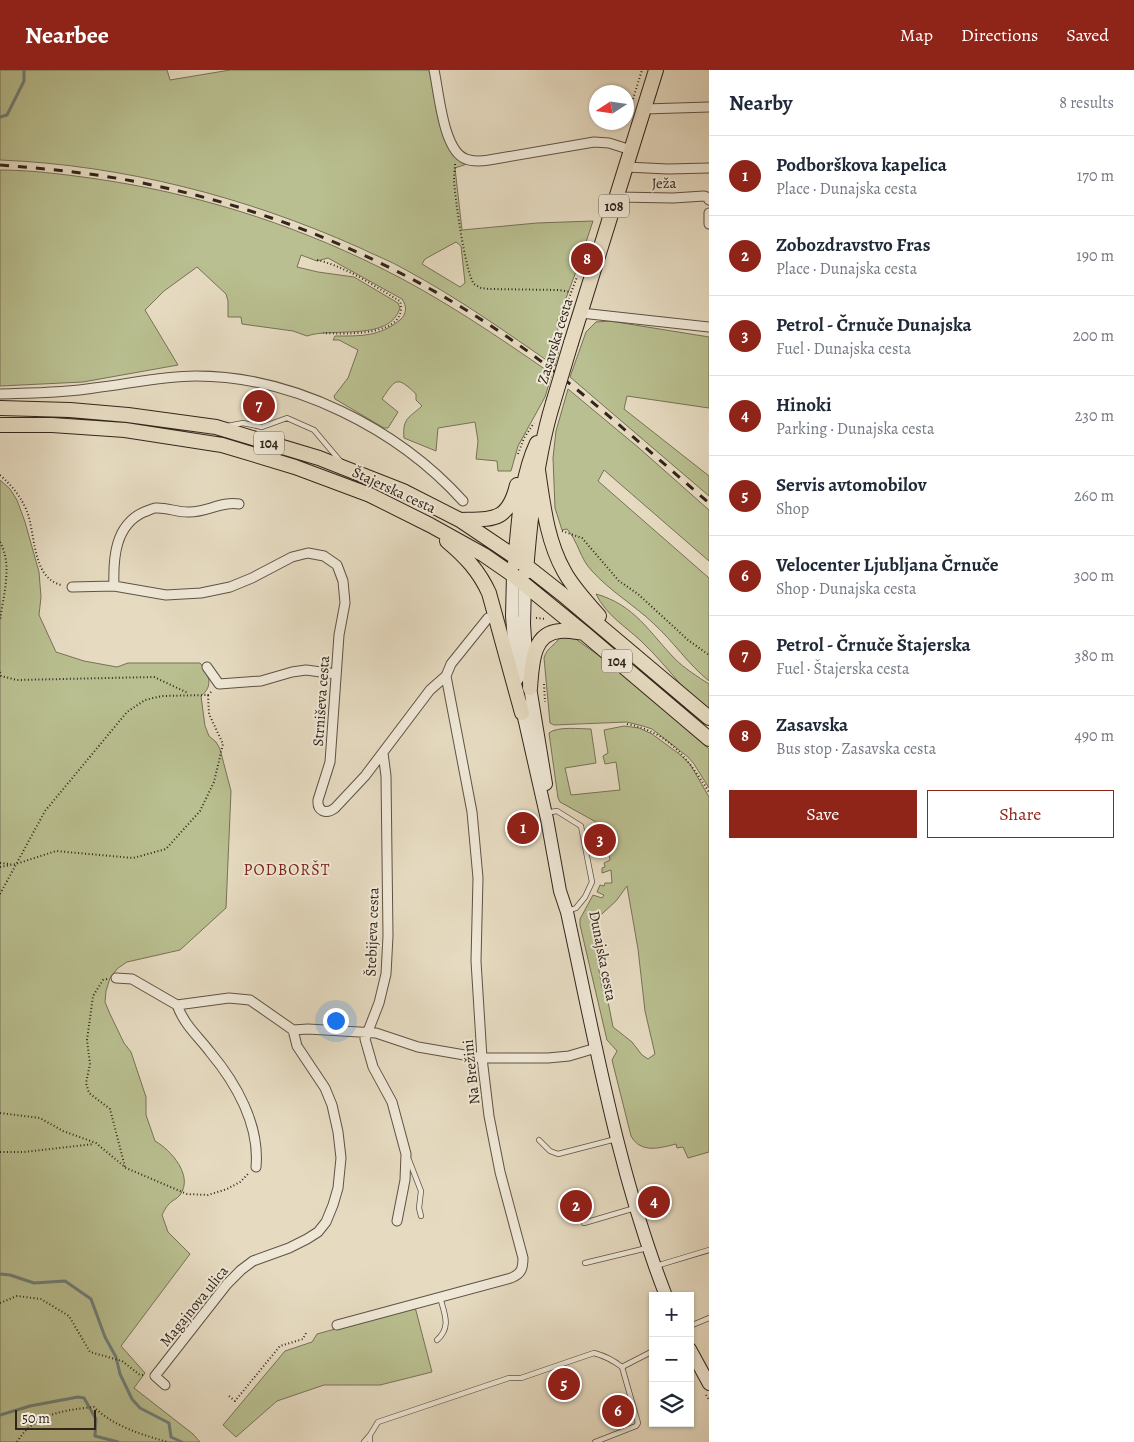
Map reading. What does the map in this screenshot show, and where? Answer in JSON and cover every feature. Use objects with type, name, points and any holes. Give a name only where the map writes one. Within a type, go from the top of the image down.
[{"type":"main road","name":"Zasavska cesta","points":[[513,576],[521,561],[547,422],[656,70]]},
{"type":"main road","name":"Štajerska cesta","points":[[0,408],[70,410],[137,416],[216,428],[287,448],[403,491],[460,520],[521,561],[709,718]]},
{"type":"main road","name":"Zasavska cesta","points":[[524,584],[521,561],[523,494],[532,454],[547,422]]},
{"type":"main road","name":"Štajerska cesta","points":[[0,425],[52,425],[124,430],[222,445],[324,476],[390,504],[484,555],[524,584],[709,739]]},
{"type":"main road","points":[[460,520],[494,518],[506,511],[513,500],[521,466],[532,454]]},
{"type":"main road","points":[[538,470],[551,538],[563,570],[573,586],[626,647]]},
{"type":"main road","points":[[430,525],[467,559],[484,582],[493,606],[522,713]]},
{"type":"main road","name":"Dunajska cesta","points":[[513,576],[512,616],[522,713],[560,892],[567,912],[596,1048],[618,1138],[636,1208],[665,1292]]},
{"type":"main road","name":"Dunajska cesta","points":[[524,584],[525,646],[530,688],[566,891],[567,912]]},
{"type":"main road","points":[[530,688],[534,652],[549,626],[560,631],[584,633]]},
{"type":"main road","points":[[694,1356],[708,1380]]},
{"type":"street","points":[[434,70],[446,132],[451,146],[459,155],[466,159],[477,161],[489,160],[594,142],[609,143],[632,150]]},
{"type":"street","points":[[645,108],[709,107]]},
{"type":"street","name":"Ježa","points":[[626,167],[709,168]]},
{"type":"street","name":"Ježa","points":[[616,197],[674,198],[704,196],[709,200]]},
{"type":"street","points":[[709,213],[709,224]]},
{"type":"street","points":[[581,313],[709,327]]},
{"type":"street","points":[[0,394],[69,392],[160,378],[196,376],[260,384],[320,401],[350,415],[405,450],[450,487],[463,501]]},
{"type":"street","points":[[114,586],[113,561],[118,541],[126,525],[136,516],[154,508],[189,512],[226,504],[239,504]]},
{"type":"street","name":"Strniševa cesta","points":[[72,587],[114,586],[166,595],[201,593],[230,587],[292,557],[308,554],[324,556],[337,565],[343,581],[345,603],[339,635],[332,751],[317,806],[320,810],[330,812],[365,776],[430,690],[446,676],[451,664],[488,618]]},
{"type":"street","points":[[207,667],[219,684],[261,681],[306,670],[336,674]]},
{"type":"street","name":"Na Brežini","points":[[337,1325],[511,1278],[519,1275],[523,1268],[523,1258],[494,1143],[482,1058],[476,961],[478,878],[472,812],[446,676]]},
{"type":"street","name":"Štebijeva cesta","points":[[366,1032],[379,1003],[386,974],[388,936],[386,776],[383,753]]},
{"type":"street","points":[[116,978],[132,979],[177,1005],[229,998],[250,1000],[293,1030],[308,1028],[376,1033],[418,1047],[482,1058],[548,1058],[569,1056],[596,1048]]},
{"type":"street","points":[[177,1005],[182,1019],[210,1052],[230,1079],[238,1094],[255,1137],[258,1152],[256,1166]]},
{"type":"street","name":"Magajnova ulica","points":[[155,1376],[227,1284],[241,1270],[253,1261],[289,1248],[313,1236],[326,1222],[333,1206],[338,1188],[341,1158],[332,1105],[325,1088],[297,1046],[293,1030]]},
{"type":"street","points":[[366,1032],[365,1044],[373,1066],[392,1102],[406,1154],[405,1180],[397,1221]]},
{"type":"street","points":[[155,1376],[165,1384]]},
{"type":"lane","points":[[216,428],[243,423],[262,427],[287,418],[314,430],[347,469]]},
{"type":"lane","points":[[551,812],[557,811],[581,826],[592,882],[585,897],[576,908],[567,912]]},
{"type":"lane","points":[[539,1140],[550,1151],[558,1154],[618,1138]]},
{"type":"lane","points":[[406,1154],[420,1191],[419,1208],[421,1216]]},
{"type":"lane","points":[[584,1223],[636,1208]]},
{"type":"lane","points":[[585,1263],[649,1248]]},
{"type":"lane","points":[[655,1266],[709,1250]]},
{"type":"lane","points":[[437,1340],[445,1331],[446,1324],[440,1297]]},
{"type":"lane","points":[[694,1324],[709,1318]]},
{"type":"lane","points":[[364,1442],[378,1422],[500,1381],[518,1376],[521,1378],[594,1353],[615,1361],[622,1367],[638,1423],[636,1426],[595,1442]]},
{"type":"lane","points":[[622,1367],[649,1353]]},
{"type":"lane","points":[[370,1435],[370,1442]]},
{"type":"path","points":[[459,155],[454,180],[461,232],[469,271],[474,284],[489,289],[559,290],[572,292]]},
{"type":"path","points":[[317,260],[329,263],[367,282],[400,301],[402,307],[402,313],[397,319],[389,326],[378,330],[355,334],[323,333]]},
{"type":"path","points":[[0,475],[15,488],[27,510],[36,554],[46,576],[58,584],[72,587]]},
{"type":"path","points":[[558,529],[582,538],[619,581],[638,594],[688,640],[709,655]]},
{"type":"path","points":[[0,542],[5,550],[7,563],[0,621]]},
{"type":"path","points":[[530,618],[549,626]]},
{"type":"path","points":[[0,672],[1,676],[17,680],[154,677],[190,694]]},
{"type":"path","points":[[543,681],[546,709]]},
{"type":"path","points":[[0,867],[16,864],[56,851],[133,858],[166,849],[200,811],[214,782],[223,744],[209,714],[208,695],[219,684]]},
{"type":"path","points":[[0,894],[45,811],[128,712],[145,700],[162,696],[208,695]]},
{"type":"path","points":[[627,724],[651,731],[678,750],[688,759],[709,792]]},
{"type":"path","points":[[0,863],[16,864]]},
{"type":"path","points":[[116,978],[103,980],[93,996],[87,1040],[90,1064],[86,1083],[89,1093],[110,1108],[126,1168]]},
{"type":"path","points":[[0,1113],[40,1118],[63,1131],[96,1143],[126,1168],[186,1194],[208,1195],[228,1190],[240,1182],[256,1166]]},
{"type":"path","points":[[0,1152],[24,1152],[96,1143]]},
{"type":"path","points":[[0,1304],[17,1296],[41,1299],[69,1316],[90,1352],[122,1361],[140,1375],[155,1376]]},
{"type":"path","points":[[229,1396],[235,1400],[280,1346],[303,1339],[306,1333]]},
{"type":"path","points":[[17,1442],[22,1434],[34,1423],[51,1414],[94,1407],[105,1418],[131,1430],[168,1442]]},
{"type":"green space","points":[[0,70],[167,70],[170,80],[230,70],[431,70],[448,144],[458,158],[470,163],[455,168],[462,230],[537,223],[593,221],[586,242],[582,242],[580,252],[583,253],[557,322],[558,331],[562,338],[555,366],[482,316],[425,281],[388,261],[316,229],[228,199],[138,177],[46,163],[0,160]],"holes":[[[456,242],[461,246],[465,283],[460,287],[422,264],[425,259]]]},
{"type":"green space","points":[[0,170],[34,171],[90,178],[165,191],[202,200],[310,236],[379,267],[424,291],[489,331],[552,374],[545,397],[518,446],[511,471],[498,471],[497,461],[476,459],[478,441],[475,422],[438,428],[436,451],[404,438],[406,422],[422,406],[416,400],[416,394],[401,382],[394,383],[382,399],[398,412],[388,428],[384,428],[335,399],[334,396],[348,378],[358,350],[339,340],[333,340],[335,336],[361,335],[384,330],[402,318],[405,313],[405,304],[402,299],[328,258],[317,261],[301,255],[297,267],[354,277],[398,303],[400,308],[394,319],[385,325],[373,329],[307,336],[293,331],[242,324],[241,317],[228,317],[226,294],[197,267],[164,291],[145,310],[178,365],[83,382],[0,386]]},
{"type":"green space","points":[[610,321],[709,337],[709,408],[627,396],[624,409],[709,476],[709,496],[570,377],[586,332],[596,322]]},
{"type":"green space","points":[[568,389],[709,510],[709,561],[604,470],[598,481],[709,578],[709,681],[653,623],[599,578],[588,566],[571,534],[567,529],[562,530],[555,508],[553,458],[556,431]]},
{"type":"green space","points":[[0,480],[10,489],[17,500],[25,522],[39,572],[41,597],[39,615],[56,652],[84,661],[117,667],[128,663],[200,663],[206,671],[209,680],[208,688],[201,696],[205,726],[209,736],[220,749],[231,791],[226,908],[180,950],[127,962],[118,968],[110,978],[105,1002],[124,1043],[131,1052],[146,1097],[146,1115],[155,1141],[174,1157],[182,1172],[184,1188],[180,1195],[169,1204],[162,1215],[168,1232],[190,1254],[121,1346],[145,1373],[134,1388],[193,1434],[200,1442],[0,1442]]},
{"type":"green space","points":[[596,594],[610,599],[631,612],[679,662],[709,684],[709,709],[686,690],[647,646],[610,614]]},
{"type":"green space","points":[[560,637],[573,637],[620,671],[709,749],[709,788],[688,757],[652,729],[627,722],[554,725],[550,723],[544,658],[547,651]]},
{"type":"green space","points":[[624,726],[639,728],[652,734],[690,764],[709,797],[709,1152],[688,1158],[683,1147],[677,1148],[676,1144],[657,1148],[645,1147],[635,1142],[631,1136],[612,1060],[617,1051],[607,1040],[580,925],[580,919],[593,895],[602,898],[604,895],[597,892],[600,885],[604,886],[605,883],[612,883],[611,870],[602,873],[602,868],[605,867],[604,863],[610,860],[605,827],[560,802],[549,733],[558,729],[591,729],[596,763],[565,768],[571,795],[620,790],[616,762],[605,764],[603,756],[608,753],[604,730]],"holes":[[[627,886],[638,949],[645,1011],[655,1054],[648,1059],[642,1055],[632,1042],[613,1027],[606,991],[602,988],[591,924],[616,901]]]},
{"type":"green space","points":[[415,1307],[432,1372],[380,1385],[324,1385],[277,1401],[236,1437],[223,1425],[285,1351],[312,1342],[317,1334]]},
{"type":"waterway","points":[[0,117],[7,115],[24,81],[24,70]]},
{"type":"waterway","points":[[0,1274],[10,1275],[34,1283],[65,1281],[91,1299],[105,1337],[116,1357],[120,1374],[132,1399],[140,1408],[169,1423],[171,1437],[182,1442]]},
{"type":"waterway","points":[[0,1415],[30,1406],[78,1397],[84,1398],[96,1419],[95,1436],[118,1442]]},
{"type":"railway","points":[[0,165],[114,178],[202,197],[301,229],[397,271],[487,323],[530,353],[598,407],[709,503]]},
{"type":"place","name":"Zasavska","points":[[587,259]]},
{"type":"place","name":"Petrol - Črnuče Štajerska","points":[[259,406]]},
{"type":"place","name":"Podborškova kapelica","points":[[523,828]]},
{"type":"place","name":"Petrol - Črnuče Dunajska","points":[[600,840]]},
{"type":"place","name":"Hinoki","points":[[654,1202]]},
{"type":"place","name":"Zobozdravstvo Fras","points":[[576,1206]]},
{"type":"place","name":"Servis avtomobilov","points":[[564,1384]]},
{"type":"place","name":"Velocenter Ljubljana Črnuče","points":[[618,1411]]},
{"type":"district","name":"PODBORŠT","points":[[287,869]]}]
